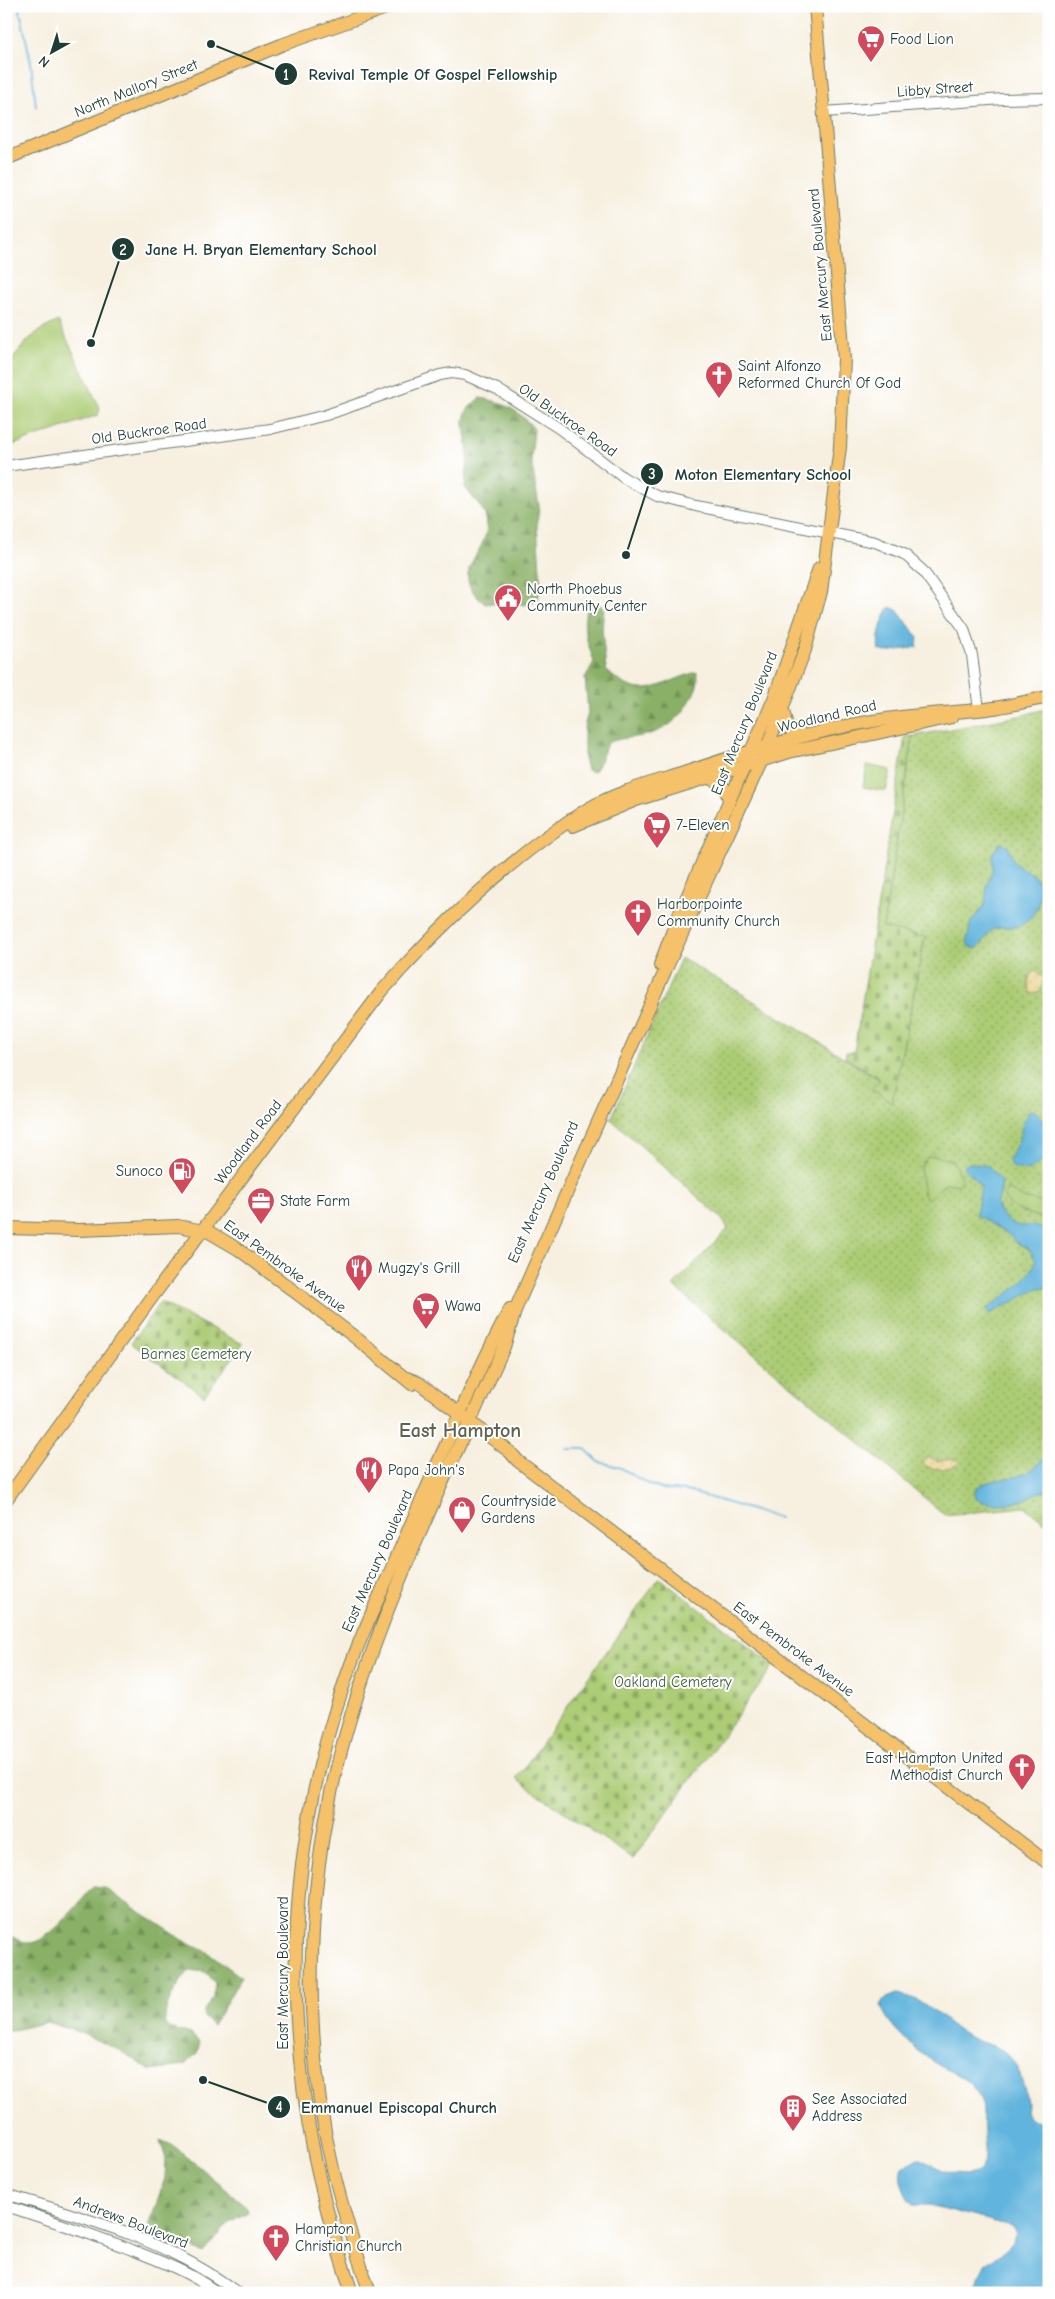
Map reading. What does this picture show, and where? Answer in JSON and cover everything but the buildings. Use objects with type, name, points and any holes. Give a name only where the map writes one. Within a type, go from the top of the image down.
[{"type":"main road","name":"North Mallory Street","points":[[6,150],[300,30],[367,6]]},
{"type":"main road","name":"North Mallory Street","points":[[6,159],[281,45],[392,6]]},
{"type":"main road","name":"East Mercury Boulevard","points":[[370,2293],[352,2241],[332,2168],[319,2092],[313,2029],[313,1939],[325,1826],[333,1785],[359,1690],[395,1593],[504,1347],[516,1308],[655,992],[768,746],[805,650],[821,592],[840,447],[844,359],[815,6]]},
{"type":"main road","name":"East Mercury Boulevard","points":[[352,2293],[334,2241],[315,2166],[302,2083],[297,2033],[296,1933],[302,1867],[320,1763],[341,1691],[369,1619],[458,1417],[510,1309],[752,751],[782,678],[826,550]]},
{"type":"main road","name":"Woodland Road","points":[[6,1500],[202,1229],[376,998],[410,958],[520,856],[587,809],[635,795],[708,778],[745,765],[824,743],[925,724],[979,710],[1049,697]]},
{"type":"main road","points":[[783,709],[787,727],[804,736]]},
{"type":"main road","name":"Woodland Road","points":[[635,795],[752,751],[804,736],[873,721],[917,714],[979,710]]},
{"type":"main road","points":[[708,778],[721,784],[727,791],[729,802]]},
{"type":"main road","name":"East Pembroke Avenue","points":[[6,1228],[80,1230],[178,1226],[202,1229],[220,1237],[407,1378],[415,1388],[510,1452],[518,1461],[1049,1864]]},
{"type":"street","name":"Libby Street","points":[[824,112],[984,100],[1049,98]]},
{"type":"street","name":"Old Buckroe Road","points":[[6,466],[270,430],[326,414],[440,376],[459,374],[484,382],[521,403],[560,428],[624,478],[657,496],[891,547],[909,557],[923,571],[958,618],[966,634],[973,662],[979,710]]},
{"type":"street","name":"Andrews Boulevard","points":[[6,2194],[98,2224],[172,2253],[196,2264],[238,2293]]},
{"type":"street","name":"Andrews Boulevard","points":[[6,2206],[172,2266],[191,2275],[218,2293]]},
{"type":"green space","points":[[58,321],[100,408],[98,415],[7,447],[6,371],[27,341],[39,331]]},
{"type":"green space","points":[[480,398],[503,404],[517,412],[534,429],[531,459],[539,506],[537,525],[541,586],[538,599],[526,605],[504,602],[485,604],[473,591],[468,580],[469,570],[484,540],[487,528],[485,515],[479,504],[465,487],[468,455],[464,424],[465,417],[467,411]]},
{"type":"green space","points":[[598,604],[604,608],[602,629],[606,670],[619,681],[630,687],[641,689],[660,685],[697,672],[698,680],[690,701],[676,719],[657,732],[607,743],[598,767],[592,772],[587,770],[584,759],[584,728],[588,712],[585,678],[594,662],[587,640],[585,620],[589,605]]},
{"type":"green space","points":[[1049,708],[1049,1525],[1025,1507],[945,1515],[673,1286],[728,1229],[722,1219],[611,1119],[681,958],[880,1080],[871,1089],[892,1102],[925,937],[883,928],[913,736],[1019,716]]},
{"type":"green space","points":[[913,736],[883,928],[925,937],[892,1102],[871,1089],[880,1079],[845,1057],[846,1052],[854,1052],[905,737]]},
{"type":"green space","points":[[867,765],[891,770],[886,791],[863,787]]},
{"type":"green space","points":[[935,1156],[953,1161],[962,1180],[959,1185],[946,1183],[928,1199],[924,1196],[920,1168],[927,1157]]},
{"type":"green space","points":[[1007,1189],[1026,1199],[1049,1204],[1049,1222],[1013,1207],[1004,1198]]},
{"type":"green space","name":"Barnes Cemetery","points":[[160,1302],[243,1344],[204,1396],[131,1343]]},
{"type":"green space","name":"Oakland Cemetery","points":[[659,1578],[774,1665],[633,1859],[516,1779]]},
{"type":"green space","points":[[93,1887],[104,1888],[183,1940],[205,1950],[241,1977],[213,2026],[204,2018],[204,2010],[213,1998],[215,1983],[206,1972],[190,1970],[177,1988],[169,2001],[165,2023],[170,2028],[191,2034],[200,2043],[197,2053],[187,2063],[151,2071],[119,2050],[69,2028],[47,2022],[6,2032],[6,1935],[23,1942],[36,1942],[64,1921]]},
{"type":"green space","points":[[160,2140],[174,2146],[247,2207],[248,2213],[229,2223],[204,2253],[148,2229],[165,2178],[166,2159]]},
{"type":"sand","points":[[1035,970],[1044,979],[1040,991],[1032,995],[1029,989],[1029,982],[1030,975]]},
{"type":"sand","points":[[927,1457],[939,1461],[955,1459],[959,1464],[945,1468],[930,1468],[923,1463]]},
{"type":"water","points":[[890,607],[897,610],[918,637],[917,647],[886,652],[879,650],[878,640],[881,628],[887,610]]},
{"type":"water","points":[[1000,843],[1007,845],[1015,863],[1030,872],[1038,882],[1039,902],[1033,915],[1023,924],[1016,927],[996,928],[975,949],[968,945],[967,940],[971,922],[985,905],[987,885],[993,868],[992,854]]},
{"type":"water","points":[[1033,1110],[1043,1120],[1048,1130],[1049,1156],[1029,1171],[1014,1168],[1008,1161],[1019,1140],[1023,1122],[1029,1111]]},
{"type":"water","points":[[969,1163],[989,1166],[1002,1183],[996,1204],[1007,1220],[1016,1225],[1035,1225],[1049,1233],[1049,1288],[1038,1288],[990,1314],[988,1314],[987,1309],[1022,1281],[1033,1268],[1036,1261],[1029,1249],[1015,1242],[1011,1236],[976,1215],[981,1187],[972,1175],[964,1169],[964,1166]]},
{"type":"water","points":[[1049,1455],[1049,1491],[1038,1493],[1018,1502],[1005,1504],[980,1501],[976,1498],[975,1489],[981,1485],[1024,1474]]},
{"type":"water","points":[[897,1994],[918,2001],[973,2039],[1006,2053],[1013,2061],[1022,2079],[1027,2114],[1035,2121],[1049,2125],[1049,2293],[974,2293],[984,2267],[1009,2246],[1016,2233],[1011,2226],[930,2205],[913,2205],[907,2197],[900,2176],[902,2167],[918,2158],[947,2172],[963,2175],[971,2174],[979,2171],[982,2166],[985,2147],[983,2108],[977,2092],[960,2076],[939,2066],[910,2043],[895,2028],[884,2013],[881,2005],[885,1999]]},
{"type":"waterway","points":[[19,6],[31,63],[36,107]]},
{"type":"waterway","points":[[567,1449],[585,1449],[599,1462],[619,1467],[648,1484],[662,1489],[686,1491],[779,1518]]},
{"type":"place","name":"Revival Temple Of Gospel Fellowship","points":[[211,44]]},
{"type":"place","name":"Food Lion","points":[[871,63]]},
{"type":"place","name":"Jane H. Bryan Elementary School","points":[[91,343]]},
{"type":"place","name":"Saint Alfonzo Reformed Church Of God","points":[[719,399]]},
{"type":"place","name":"Moton Elementary School","points":[[626,555]]},
{"type":"place","name":"North Phoebus Community Center","points":[[508,622]]},
{"type":"place","name":"7-Eleven","points":[[657,849]]},
{"type":"place","name":"Harborpointe Community Church","points":[[638,937]]},
{"type":"place","name":"Sunoco","points":[[182,1195]]},
{"type":"place","name":"State Farm","points":[[261,1225]]},
{"type":"place","name":"Mugzy's Grill","points":[[359,1292]]},
{"type":"place","name":"Wawa","points":[[426,1330]]},
{"type":"place","name":"Papa John's","points":[[369,1494]]},
{"type":"place","name":"Countryside Gardens","points":[[462,1534]]},
{"type":"place","name":"East Hampton United Methodist Church","points":[[1022,1791]]},
{"type":"place","name":"Emmanuel Episcopal Church","points":[[203,2080]]},
{"type":"place","name":"See Associated Address","points":[[793,2132]]},
{"type":"place","name":"Hampton Christian Church","points":[[276,2262]]},
{"type":"district","name":"East Hampton","points":[[460,1430]]}]
